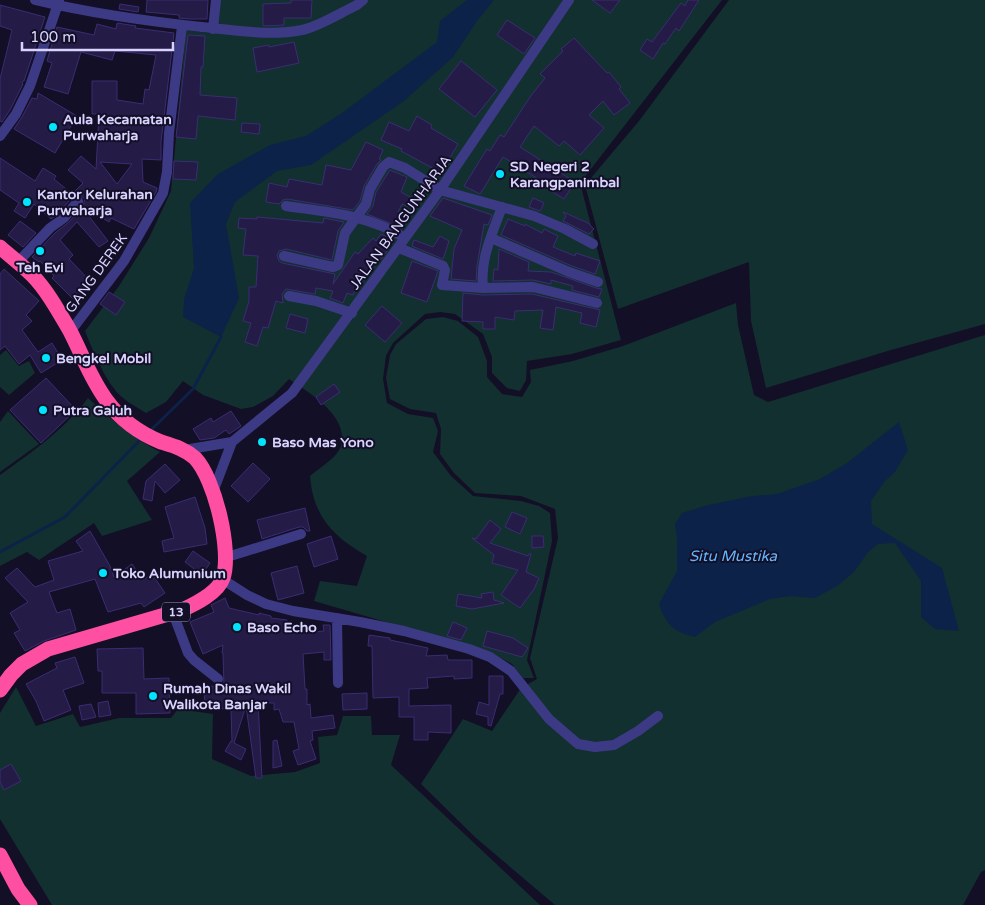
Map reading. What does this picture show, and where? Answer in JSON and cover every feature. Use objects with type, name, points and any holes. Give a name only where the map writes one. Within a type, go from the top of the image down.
[{"type":"highway","points":[[0,247],[41,285],[70,332],[93,382],[109,404],[124,420],[141,433],[184,450],[196,459],[213,492],[221,522],[224,558],[222,579]]},
{"type":"highway","name":"13","points":[[0,690],[22,664],[48,649],[173,613],[198,603],[222,579]]},
{"type":"highway","points":[[0,855],[18,889],[30,905]]},
{"type":"street","points":[[35,0],[58,3],[90,13],[258,34],[281,34],[304,30],[358,5],[362,0]]},
{"type":"street","points":[[213,29],[216,0]]},
{"type":"street","name":"JALAN BANGUNHARJA","points":[[232,442],[292,393],[320,352],[352,313],[440,190],[564,2]]},
{"type":"street","points":[[0,136],[16,114],[30,86],[58,3]]},
{"type":"street","name":"GANG DEREK","points":[[70,332],[124,261],[163,194],[167,172],[169,133],[182,26]]},
{"type":"street","points":[[284,256],[337,267],[345,233],[366,204],[370,189],[387,162],[396,163],[440,190],[534,216],[565,229],[593,244]]},
{"type":"street","points":[[18,262],[50,228],[64,218],[78,201]]},
{"type":"street","points":[[286,206],[357,216],[387,227],[406,238]]},
{"type":"street","points":[[483,288],[482,266],[502,207]]},
{"type":"street","points":[[490,238],[569,272],[598,282]]},
{"type":"street","points":[[399,248],[443,266],[442,284],[483,288],[533,287],[597,303]]},
{"type":"street","points":[[289,296],[316,301],[352,313]]},
{"type":"street","points":[[184,450],[232,442]]},
{"type":"street","points":[[213,492],[232,442]]},
{"type":"street","points":[[224,558],[301,534]]},
{"type":"street","points":[[222,579],[246,595],[266,604],[293,611],[404,631],[469,649],[490,657],[511,671],[549,719],[578,744],[595,747],[614,745],[638,731],[658,716]]},
{"type":"street","points":[[173,613],[188,653],[218,679]]},
{"type":"street","points":[[337,618],[338,683]]},
{"type":"green space","points":[[220,0],[722,0],[580,183],[621,340],[572,354],[527,361],[526,380],[520,391],[507,388],[492,373],[492,357],[483,334],[455,314],[440,312],[425,314],[393,343],[386,356],[383,379],[387,403],[408,414],[433,418],[438,431],[433,452],[451,476],[473,496],[521,501],[539,506],[550,513],[552,541],[527,660],[534,678],[523,678],[512,664],[492,653],[314,601],[320,581],[357,586],[367,556],[335,533],[320,514],[315,503],[310,476],[336,455],[341,446],[342,435],[339,424],[326,406],[307,391],[289,379],[273,396],[253,407],[241,409],[203,395],[183,381],[166,402],[146,413],[117,392],[96,357],[85,331],[119,286],[149,238],[171,191],[186,30],[216,34]]},
{"type":"green space","points":[[729,0],[985,0],[985,324],[766,388],[751,321],[749,262],[618,309],[585,185],[639,121]]},
{"type":"green space","points":[[736,303],[738,325],[754,395],[768,402],[985,335],[985,870],[981,872],[963,905],[555,905],[476,838],[421,784],[463,719],[492,731],[521,688],[537,679],[530,658],[558,538],[555,509],[521,496],[475,493],[454,473],[440,454],[441,429],[436,413],[410,409],[390,399],[386,378],[390,355],[396,344],[426,319],[443,317],[458,321],[478,337],[487,361],[487,377],[502,394],[522,397],[531,382],[530,370],[573,361],[623,346]]},
{"type":"green space","points":[[6,350],[19,366],[29,361],[35,373],[9,395],[0,387],[0,355]]},
{"type":"green space","points":[[88,398],[122,428],[160,452],[127,481],[152,520],[102,536],[94,523],[39,560],[27,552],[0,566],[0,475],[36,449],[58,430],[79,410]]},
{"type":"green space","points":[[8,411],[39,444],[0,472],[0,422]]},
{"type":"green space","points":[[16,687],[36,726],[73,714],[80,727],[119,718],[171,718],[178,709],[213,714],[212,759],[251,776],[295,772],[320,763],[318,737],[337,735],[343,716],[371,716],[372,735],[400,735],[391,765],[540,905],[52,905],[0,819],[0,713]]},
{"type":"water","points":[[467,0],[494,0],[477,21],[453,57],[404,101],[311,165],[277,171],[235,202],[226,224],[239,298],[221,337],[183,317],[184,299],[194,268],[190,203],[218,174],[270,145],[306,136],[342,113],[437,42],[440,21]]},
{"type":"water","name":"Situ Mustika","points":[[899,422],[908,450],[895,472],[885,481],[871,501],[872,524],[942,568],[959,631],[935,629],[921,617],[921,581],[895,543],[878,544],[868,552],[854,572],[837,586],[815,598],[790,596],[770,599],[715,622],[695,637],[681,633],[668,622],[659,604],[677,571],[675,524],[682,513],[708,505],[752,496],[777,494],[820,479],[847,463]]},
{"type":"building","points":[[147,0],[208,0],[207,19],[179,18],[179,15],[146,12]]},
{"type":"building","points":[[291,0],[312,0],[311,18],[284,18],[284,25],[263,26],[263,4],[291,3]]},
{"type":"building","points":[[592,0],[620,0],[610,13]]},
{"type":"building","points":[[688,0],[699,0],[679,31],[676,28],[665,44],[663,43],[653,59],[640,50],[647,39],[652,42],[681,3],[685,6]]},
{"type":"building","points":[[120,4],[139,7],[138,12],[119,9]]},
{"type":"building","points":[[0,5],[45,17],[23,84],[2,122],[0,121],[0,79],[12,30],[0,26]]},
{"type":"building","points":[[507,20],[535,38],[524,54],[497,35]]},
{"type":"building","points":[[117,23],[136,26],[135,28],[174,33],[161,142],[161,160],[142,159],[143,182],[157,188],[156,192],[134,229],[111,218],[109,222],[83,206],[85,199],[79,194],[73,196],[59,213],[51,219],[34,204],[25,218],[14,211],[19,203],[0,190],[0,158],[35,181],[43,168],[56,176],[54,179],[72,194],[83,183],[68,170],[81,156],[96,169],[99,114],[92,114],[92,81],[117,81],[117,100],[143,104],[145,89],[149,90],[156,55],[115,51],[112,60],[81,52],[68,94],[44,87],[52,63],[47,61],[57,27],[94,35],[97,24],[116,29]],"holes":[[[100,162],[132,164],[117,184]]]},
{"type":"building","points":[[188,35],[205,36],[200,95],[237,98],[235,120],[198,116],[196,139],[176,137]]},
{"type":"building","points":[[574,38],[607,73],[609,72],[621,87],[619,89],[630,103],[614,115],[603,101],[589,115],[604,128],[580,155],[564,141],[559,146],[534,126],[520,147],[575,182],[564,199],[541,185],[543,182],[503,157],[480,194],[464,186],[487,149],[490,151],[500,135],[504,137],[545,78],[540,74],[563,51],[561,49]]},
{"type":"building","points":[[294,42],[299,63],[257,72],[253,48]]},
{"type":"building","points":[[461,61],[497,90],[475,117],[439,89]]},
{"type":"building","name":"Aula Kecamatan Purwaharja","points":[[38,93],[77,116],[55,153],[14,129],[32,98],[37,99]]},
{"type":"building","points":[[417,116],[432,125],[431,128],[458,144],[440,172],[401,151],[402,149],[381,140],[389,122],[409,131]]},
{"type":"building","points":[[242,123],[260,124],[259,134],[241,132]]},
{"type":"building","points":[[366,142],[383,150],[379,159],[381,160],[364,186],[360,201],[353,210],[287,199],[279,204],[266,202],[269,183],[287,187],[289,179],[322,185],[326,165],[351,170]]},
{"type":"building","points":[[174,161],[198,162],[196,180],[173,179]]},
{"type":"building","points":[[390,170],[407,177],[401,192],[417,201],[413,209],[402,204],[398,212],[408,218],[402,228],[367,214],[373,206],[376,192]]},
{"type":"building","points":[[443,198],[492,215],[488,225],[484,224],[476,281],[451,279],[454,249],[462,230],[430,216]]},
{"type":"building","points":[[533,198],[544,203],[540,211],[529,207]]},
{"type":"building","points":[[82,207],[108,241],[99,247],[77,222],[60,240],[73,255],[69,259],[93,284],[75,301],[52,278],[54,276],[40,261],[32,257]]},
{"type":"building","points":[[563,212],[588,223],[594,229],[589,234],[563,221],[566,216]]},
{"type":"building","points":[[257,217],[323,223],[324,218],[344,222],[338,231],[332,260],[286,249],[279,251],[277,255],[282,263],[335,274],[333,284],[355,252],[358,254],[373,238],[376,241],[381,234],[394,240],[383,257],[376,261],[360,288],[357,286],[353,295],[347,293],[343,303],[330,298],[333,291],[316,288],[315,294],[286,289],[282,294],[283,303],[276,301],[268,328],[263,327],[257,346],[245,342],[251,323],[243,321],[249,301],[249,287],[256,287],[258,256],[243,255],[246,229],[238,228],[239,218],[257,219]]},
{"type":"building","points":[[508,219],[525,226],[525,224],[542,233],[544,229],[558,236],[553,247],[575,256],[576,253],[600,261],[595,274],[501,235]]},
{"type":"building","name":"Kantor Kelurahan Purwaharja","points":[[20,221],[36,233],[23,247],[8,235]]},
{"type":"building","points":[[440,236],[449,241],[443,259],[412,246],[414,240],[433,247]]},
{"type":"building","points":[[499,249],[529,262],[528,271],[551,272],[602,289],[599,297],[572,290],[573,286],[551,280],[551,284],[533,280],[493,281],[494,269],[498,270]]},
{"type":"building","points":[[412,261],[438,271],[427,302],[401,293]]},
{"type":"building","points":[[4,269],[39,301],[26,315],[32,321],[22,330],[38,352],[52,343],[62,360],[41,373],[30,355],[19,364],[5,346],[0,350],[0,274]]},
{"type":"building","points":[[109,292],[125,302],[116,315],[100,304]]},
{"type":"building","points":[[463,293],[483,295],[532,294],[600,310],[596,327],[580,323],[582,313],[556,307],[553,330],[540,328],[543,310],[515,311],[514,320],[495,317],[495,329],[483,329],[483,322],[462,321]]},
{"type":"building","points":[[382,306],[402,323],[385,342],[365,325]]},
{"type":"building","points":[[290,314],[308,319],[305,333],[286,328]]},
{"type":"building","name":"Putra Galuh","points":[[46,378],[76,410],[41,443],[10,410]]},
{"type":"building","points":[[334,384],[340,392],[321,405],[316,397]]},
{"type":"building","points":[[231,411],[241,426],[229,434],[226,430],[214,438],[200,440],[193,429],[211,418],[213,422]]},
{"type":"building","points":[[253,463],[270,479],[248,502],[231,486]]},
{"type":"building","points":[[165,464],[180,480],[165,493],[155,481],[152,501],[143,499],[146,481]]},
{"type":"building","points":[[195,497],[205,528],[207,544],[164,552],[162,541],[174,538],[165,507]]},
{"type":"building","points":[[305,508],[310,531],[299,527],[262,539],[257,520]]},
{"type":"building","points":[[512,512],[527,518],[520,534],[505,527]]},
{"type":"building","points":[[490,520],[501,529],[490,543],[528,556],[531,554],[526,572],[539,578],[534,589],[520,608],[501,595],[518,570],[492,563],[494,555],[472,538],[476,539]]},
{"type":"building","points":[[90,531],[110,566],[114,577],[132,564],[143,580],[152,574],[165,593],[144,607],[141,603],[108,612],[95,579],[49,592],[57,613],[70,609],[76,630],[44,641],[25,651],[14,633],[20,630],[10,613],[28,602],[5,578],[17,568],[35,587],[54,580],[48,561],[83,551],[76,541]]},
{"type":"building","points":[[331,536],[338,559],[314,567],[307,544]]},
{"type":"building","points":[[532,536],[543,536],[544,547],[532,548]]},
{"type":"building","points":[[193,551],[210,563],[202,575],[185,562]]},
{"type":"building","points":[[297,566],[304,593],[278,600],[271,573]]},
{"type":"building","points":[[493,592],[494,600],[504,603],[472,609],[456,606],[458,594],[482,598],[481,594]]},
{"type":"building","points":[[225,598],[229,608],[287,620],[287,625],[306,624],[306,633],[324,631],[323,625],[330,625],[331,660],[324,660],[324,652],[303,654],[307,705],[310,704],[311,718],[333,715],[335,728],[312,731],[313,740],[310,741],[316,759],[298,765],[293,751],[299,749],[294,722],[283,722],[279,709],[274,710],[274,703],[258,703],[262,778],[256,778],[246,706],[234,743],[246,749],[241,760],[225,751],[232,742],[231,709],[204,708],[205,686],[224,687],[223,645],[203,654],[190,622],[214,612],[211,605]]},
{"type":"building","points":[[453,622],[467,628],[461,640],[447,636]]},
{"type":"building","points":[[487,631],[513,638],[528,648],[522,657],[483,646]]},
{"type":"building","points":[[369,635],[390,638],[390,640],[428,648],[426,656],[447,655],[448,660],[472,660],[472,678],[454,679],[454,676],[427,678],[428,688],[409,689],[409,706],[451,705],[451,733],[428,732],[428,740],[414,740],[414,717],[399,717],[399,697],[373,698],[372,646],[368,646]]},
{"type":"building","points":[[143,648],[144,679],[169,678],[170,713],[136,714],[136,693],[102,693],[102,671],[98,671],[97,649]]},
{"type":"building","points":[[75,657],[84,683],[63,690],[71,710],[44,721],[36,701],[26,684],[57,668],[55,663]]},
{"type":"building","points":[[489,676],[503,676],[503,694],[500,694],[491,726],[488,725],[488,717],[476,714],[479,702],[489,705]]},
{"type":"building","points":[[367,693],[367,709],[343,710],[342,694]]},
{"type":"building","points":[[108,701],[111,715],[99,717],[98,703]]},
{"type":"building","points":[[91,704],[96,717],[82,720],[79,706]]},
{"type":"building","points":[[277,740],[282,766],[273,768],[273,741]]},
{"type":"building","points":[[11,764],[21,781],[4,790],[0,782],[0,770]]},
{"type":"waterway","points":[[150,431],[193,389],[221,337]]},
{"type":"waterway","points":[[0,552],[65,517],[141,439]]},
{"type":"place","name":"Aula Kecamatan Purwaharja","points":[[53,127]]},
{"type":"place","name":"SD Negeri 2 Karangpanimbal","points":[[500,174]]},
{"type":"place","name":"Kantor Kelurahan Purwaharja","points":[[27,202]]},
{"type":"place","name":"Teh Evi","points":[[40,251]]},
{"type":"place","name":"Bengkel Mobil","points":[[46,358]]},
{"type":"place","name":"Putra Galuh","points":[[43,410]]},
{"type":"place","name":"Baso Mas Yono","points":[[262,442]]},
{"type":"place","name":"Toko Alumunium","points":[[103,573]]},
{"type":"place","name":"Baso Echo","points":[[237,627]]},
{"type":"place","name":"Rumah Dinas Wakil Walikota Banjar","points":[[153,696]]}]
